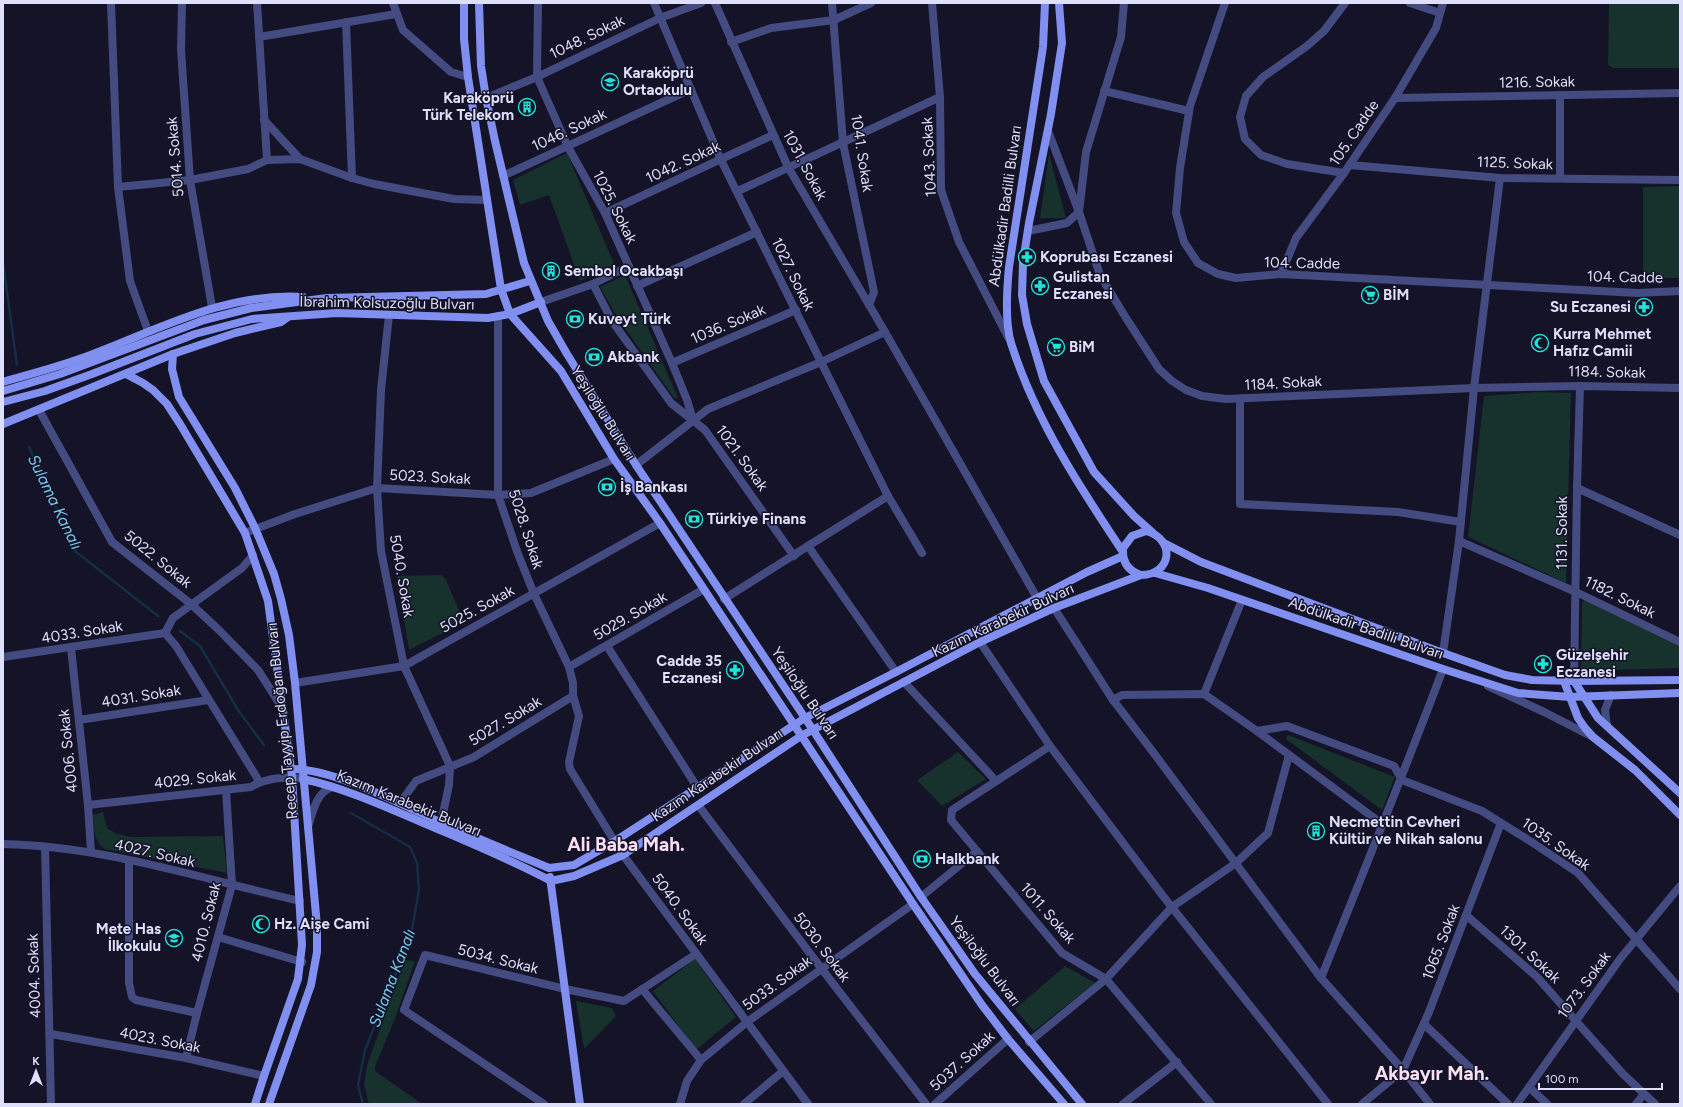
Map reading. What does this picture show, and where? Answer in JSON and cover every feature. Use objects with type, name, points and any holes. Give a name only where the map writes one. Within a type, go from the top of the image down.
[{"type":"main road","name":"Yeşiloğlu Bulvarı","points":[[464,3],[464,39],[468,77],[501,289],[510,314],[561,371],[614,459],[660,522],[793,725],[913,904],[1008,1039],[1064,1104]]},
{"type":"main road","name":"Yeşiloğlu Bulvarı","points":[[479,3],[480,52],[486,98],[515,228],[530,280],[541,302],[548,322],[636,465],[724,599],[813,730],[921,897],[975,974],[1029,1042],[1082,1104]]},
{"type":"main road","name":"Abdülkadir Badilli Bulvarı","points":[[1045,3],[1043,47],[1024,160],[1009,267],[1007,298],[1011,342],[1042,422],[1123,554]]},
{"type":"main road","name":"Abdülkadir Badilli Bulvarı","points":[[1059,3],[1062,44],[1048,131],[1023,262],[1022,295],[1027,324],[1044,381],[1094,472],[1134,516],[1154,533]]},
{"type":"main road","name":"İbrahim Kolsuzoğlu Bulvarı","points":[[3,391],[60,374],[204,320],[251,308],[327,298],[486,294],[530,280]]},
{"type":"main road","points":[[3,382],[85,358],[148,331],[212,307],[261,297],[292,296],[327,298]]},
{"type":"main road","name":"İbrahim Kolsuzoğlu Bulvarı","points":[[3,402],[45,391],[195,334],[245,321],[337,313],[488,318],[510,314],[541,302]]},
{"type":"main road","points":[[3,424],[173,354],[235,333],[281,322],[292,316]]},
{"type":"main road","name":"Recep Tayyip Erdoğan Bulvarı","points":[[173,354],[172,369],[179,397],[235,488],[255,528],[274,574],[289,635],[295,683],[317,926],[317,952],[315,970],[269,1104]]},
{"type":"main road","name":"Recep Tayyip Erdoğan Bulvarı","points":[[126,374],[143,383],[167,404],[245,533],[268,601],[284,711],[291,773],[300,901],[302,962],[298,979],[264,1076],[256,1104]]},
{"type":"main road","points":[[1146,531],[1154,533],[1164,543],[1167,557],[1161,569],[1155,573],[1141,576],[1129,569],[1123,554],[1126,541],[1132,536],[1146,531]]},
{"type":"main road","name":"Abdülkadir Badilli Bulvarı","points":[[1164,543],[1201,562],[1443,653],[1518,678],[1564,681],[1680,680]]},
{"type":"main road","name":"Kazım Karabekir Bulvarı","points":[[303,779],[333,786],[549,868],[574,865],[615,841],[805,718],[1123,554]]},
{"type":"main road","name":"Abdülkadir Badilli Bulvarı","points":[[1155,573],[1208,588],[1518,693],[1570,697],[1582,695],[1680,693]]},
{"type":"main road","name":"Kazım Karabekir Bulvarı","points":[[291,773],[303,769],[336,778],[400,803],[440,826],[522,865],[551,881],[574,876],[623,855],[801,736],[980,642],[1054,608],[1141,576]]},
{"type":"main road","points":[[1564,681],[1578,718],[1595,738],[1635,770],[1680,814]]},
{"type":"main road","points":[[1574,681],[1598,718],[1680,793]]},
{"type":"main road","points":[[549,868],[580,1104]]},
{"type":"street","points":[[111,3],[118,187],[130,282],[148,331]]},
{"type":"street","name":"5014. Sokak","points":[[182,3],[181,50],[190,180],[212,307]]},
{"type":"street","points":[[257,3],[267,160]]},
{"type":"street","points":[[393,3],[403,30],[451,72],[468,77]]},
{"type":"street","name":"1025. Sokak","points":[[538,3],[537,77],[568,147],[605,213],[672,363],[687,400],[693,420]]},
{"type":"street","name":"1027. Sokak","points":[[654,3],[721,160],[738,191],[888,496],[922,553]]},
{"type":"street","name":"1048. Sokak","points":[[486,98],[537,77],[660,18],[702,3]]},
{"type":"street","name":"1031. Sokak","points":[[715,3],[788,168],[885,332],[1037,598]]},
{"type":"street","name":"1041. Sokak","points":[[832,3],[843,143],[874,292],[869,305]]},
{"type":"street","points":[[731,42],[771,28],[834,20],[870,3]]},
{"type":"street","name":"1043. Sokak","points":[[932,3],[940,97],[941,190],[959,242],[1011,342]]},
{"type":"street","points":[[1028,231],[1067,223],[1080,212],[1086,152],[1121,37],[1124,3]]},
{"type":"street","name":"104. Cadde","points":[[1225,3],[1189,111],[1180,168],[1176,212],[1184,242],[1198,263],[1218,274],[1236,278],[1281,274],[1638,293],[1680,291]]},
{"type":"street","points":[[1344,173],[1287,164],[1261,155],[1245,139],[1240,117],[1246,96],[1263,77],[1324,31],[1345,3]]},
{"type":"street","points":[[1410,3],[1440,13]]},
{"type":"street","name":"105. Cadde","points":[[1281,274],[1296,238],[1350,165],[1395,98],[1436,28],[1443,3]]},
{"type":"street","points":[[259,36],[396,14]]},
{"type":"street","points":[[346,22],[352,178]]},
{"type":"street","name":"1046. Sokak","points":[[503,176],[568,147],[691,88]]},
{"type":"street","points":[[1104,91],[1189,111]]},
{"type":"street","name":"1216. Sokak","points":[[1395,98],[1680,93]]},
{"type":"street","points":[[1560,95],[1560,178]]},
{"type":"street","points":[[738,191],[940,97]]},
{"type":"street","points":[[264,120],[300,159]]},
{"type":"street","name":"1184. Sokak","points":[[1048,131],[1080,212],[1100,275],[1159,369],[1186,390],[1202,396],[1240,399],[1474,388],[1580,386],[1680,388]]},
{"type":"street","name":"1042. Sokak","points":[[605,213],[773,135]]},
{"type":"street","points":[[118,187],[190,180],[248,169],[267,160],[300,159],[352,178],[454,199],[487,200]]},
{"type":"street","name":"1125. Sokak","points":[[1350,165],[1500,178],[1680,180]]},
{"type":"street","points":[[1443,653],[1459,541],[1474,388],[1500,178]]},
{"type":"street","points":[[637,286],[757,232]]},
{"type":"street","points":[[541,302],[593,284],[629,266]]},
{"type":"street","name":"1021. Sokak","points":[[593,284],[612,321],[671,403],[705,430],[794,556]]},
{"type":"street","name":"1036. Sokak","points":[[672,363],[796,310]]},
{"type":"street","name":"5040. Sokak","points":[[389,315],[381,390],[377,488],[382,551],[404,666],[450,766],[449,785],[440,826]]},
{"type":"street","name":"5028. Sokak","points":[[498,316],[498,495],[518,554],[534,594],[569,667],[572,683],[572,696],[579,716]]},
{"type":"street","points":[[636,465],[708,408],[821,362],[885,332]]},
{"type":"street","name":"1131. Sokak","points":[[1574,681],[1580,386]]},
{"type":"street","points":[[1240,399],[1240,504],[1398,512],[1461,522]]},
{"type":"street","name":"5022. Sokak","points":[[39,410],[112,542],[191,604],[258,670],[284,711]]},
{"type":"street","name":"5023. Sokak","points":[[245,533],[255,528],[377,488],[498,495],[531,492],[614,459]]},
{"type":"street","points":[[1577,488],[1680,535]]},
{"type":"street","points":[[724,599],[888,496]]},
{"type":"street","name":"5025. Sokak","points":[[295,683],[404,666],[660,522]]},
{"type":"street","name":"1182. Sokak","points":[[1459,541],[1576,592],[1680,642]]},
{"type":"street","points":[[808,546],[896,672]]},
{"type":"street","points":[[253,555],[242,568],[191,604],[174,618],[165,633],[176,646],[259,782]]},
{"type":"street","name":"5029. Sokak","points":[[569,667],[608,646],[704,589]]},
{"type":"street","points":[[1204,694],[1242,600]]},
{"type":"street","points":[[1054,608],[1113,700],[1321,978],[1403,1070],[1430,1104]]},
{"type":"street","name":"4033. Sokak","points":[[3,658],[165,633]]},
{"type":"street","points":[[980,642],[1050,746],[1172,907],[1328,1104]]},
{"type":"street","points":[[608,646],[697,787]]},
{"type":"street","name":"4006. Sokak","points":[[71,648],[88,805],[91,852]]},
{"type":"street","points":[[1321,978],[1382,824],[1402,780],[1444,669]]},
{"type":"street","points":[[1465,676],[1544,712],[1595,738]]},
{"type":"street","points":[[904,682],[996,781],[1050,746]]},
{"type":"street","points":[[1113,700],[1122,695],[1204,694],[1257,731],[1382,824]]},
{"type":"street","points":[[1607,726],[1605,710],[1611,694]]},
{"type":"street","name":"5027. Sokak","points":[[400,803],[416,781],[474,757],[572,696]]},
{"type":"street","name":"4031. Sokak","points":[[79,720],[208,700]]},
{"type":"street","name":"5040. Sokak","points":[[579,716],[569,762],[570,769],[623,855],[747,1022],[782,1072],[808,1104]]},
{"type":"street","points":[[1257,731],[1287,726],[1394,766],[1402,780]]},
{"type":"street","points":[[1029,1042],[1106,980],[1172,907],[1236,863],[1268,833],[1289,755]]},
{"type":"street","name":"4029. Sokak","points":[[88,805],[251,787],[259,782],[291,773],[303,779]]},
{"type":"street","name":"1035. Sokak","points":[[1402,780],[1482,811],[1578,873],[1680,989]]},
{"type":"street","name":"1011. Sokak","points":[[996,781],[952,810],[952,820],[1062,953],[1106,980],[1211,1104]]},
{"type":"street","points":[[308,827],[318,797],[327,788],[333,786]]},
{"type":"street","name":"4010. Sokak","points":[[186,1058],[232,886],[226,790]]},
{"type":"street","name":"5030. Sokak","points":[[698,805],[926,1104]]},
{"type":"street","name":"1065. Sokak","points":[[1403,1070],[1424,1024],[1501,823]]},
{"type":"street","name":"4027. Sokak","points":[[3,844],[33,844],[45,847],[91,852],[300,901]]},
{"type":"street","name":"4004. Sokak","points":[[45,847],[51,1104]]},
{"type":"street","points":[[921,897],[977,851]]},
{"type":"street","points":[[129,861],[129,983],[132,997],[136,1000],[197,1013]]},
{"type":"street","name":"1073. Sokak","points":[[1517,1104],[1636,939],[1680,886]]},
{"type":"street","name":"5033. Sokak","points":[[680,1104],[687,1081],[701,1060],[747,1022],[913,904]]},
{"type":"street","name":"1301. Sokak","points":[[1466,915],[1537,977],[1623,1074],[1655,1104]]},
{"type":"street","points":[[218,937],[302,962]]},
{"type":"street","name":"5034. Sokak","points":[[544,1104],[404,1010],[425,955],[565,989],[624,1001],[696,954]]},
{"type":"street","points":[[642,989],[701,1060]]},
{"type":"street","points":[[1424,1024],[1508,1104]]},
{"type":"street","name":"4023. Sokak","points":[[50,1034],[186,1058],[264,1076]]},
{"type":"street","name":"5037. Sokak","points":[[935,1104],[1008,1039]]},
{"type":"street","points":[[1124,1104],[1177,1062]]},
{"type":"street","points":[[1362,1104],[1403,1070]]},
{"type":"street","points":[[744,1104],[782,1072]]},
{"type":"street","points":[[1529,1086],[1547,1104]]},
{"type":"street","points":[[1636,1104],[1644,1094]]},
{"type":"green space","points":[[1609,3],[1680,3],[1680,68],[1613,68],[1608,65]]},
{"type":"green space","points":[[567,153],[615,266],[580,281],[549,195],[520,205],[513,180]]},
{"type":"green space","points":[[1049,154],[1066,218],[1040,218]]},
{"type":"green space","points":[[1680,186],[1680,278],[1643,278],[1643,187]]},
{"type":"green space","points":[[625,275],[678,398],[674,398],[617,317],[600,287]]},
{"type":"green space","points":[[1539,392],[1571,393],[1566,583],[1468,537],[1484,396]]},
{"type":"green space","points":[[442,575],[446,580],[463,620],[445,632],[409,650],[397,576]]},
{"type":"green space","points":[[1593,597],[1680,645],[1680,668],[1581,671],[1582,602]]},
{"type":"green space","points":[[1288,735],[1395,777],[1382,810],[1286,739]]},
{"type":"green space","points":[[958,752],[986,779],[942,806],[917,780]]},
{"type":"green space","points":[[103,812],[107,828],[117,834],[131,837],[223,836],[227,873],[104,849],[96,838],[93,815]]},
{"type":"green space","points":[[695,959],[736,1017],[696,1050],[653,991]]},
{"type":"green space","points":[[405,960],[415,961],[396,1016],[375,1067],[375,1071],[422,1104],[369,1104],[364,1085],[367,1065]]},
{"type":"green space","points":[[1065,966],[1095,983],[1034,1031],[1015,1009]]},
{"type":"green space","points":[[576,1001],[612,1008],[616,1016],[584,1049]]},
{"type":"waterway","name":"Sulama Kanalı","points":[[3,263],[17,365]]},
{"type":"waterway","name":"Sulama Kanalı","points":[[29,447],[75,551],[158,616]]},
{"type":"waterway","name":"Sulama Kanalı","points":[[180,631],[200,646],[238,710],[264,745]]},
{"type":"waterway","name":"Sulama Kanalı","points":[[351,813],[410,847],[417,863],[419,890],[411,935],[365,1050],[358,1085],[363,1104]]},
{"type":"place","name":"Karaköprü Ortaokulu","points":[[610,82]]},
{"type":"place","name":"Karaköprü Türk Telekom","points":[[527,107]]},
{"type":"place","name":"Koprubası Eczanesi","points":[[1027,257]]},
{"type":"place","name":"Sembol Ocakbaşı","points":[[551,271]]},
{"type":"place","name":"Gulistan Eczanesi","points":[[1040,286]]},
{"type":"place","name":"BİM","points":[[1370,295]]},
{"type":"place","name":"Su Eczanesi","points":[[1644,307]]},
{"type":"place","name":"Kuveyt Türk","points":[[575,319]]},
{"type":"place","name":"Kurra Mehmet Hafız Camii","points":[[1540,343]]},
{"type":"place","name":"BiM","points":[[1056,347]]},
{"type":"place","name":"Akbank","points":[[594,357]]},
{"type":"place","name":"İş Bankası","points":[[607,487]]},
{"type":"place","name":"Türkiye Finans","points":[[694,519]]},
{"type":"place","name":"Güzelşehir Eczanesi","points":[[1543,664]]},
{"type":"place","name":"Cadde 35 Eczanesi","points":[[735,670]]},
{"type":"place","name":"Necmettin Cevheri Kültür ve Nikah salonu","points":[[1316,831]]},
{"type":"place","name":"Halkbank","points":[[922,859]]},
{"type":"place","name":"Hz. Aişe Cami","points":[[261,924]]},
{"type":"place","name":"Mete Has İlkokulu","points":[[174,938]]},
{"type":"district","name":"Ali Baba Mah.","points":[[626,844]]},
{"type":"district","name":"Akbayır Mah.","points":[[1432,1073]]}]
